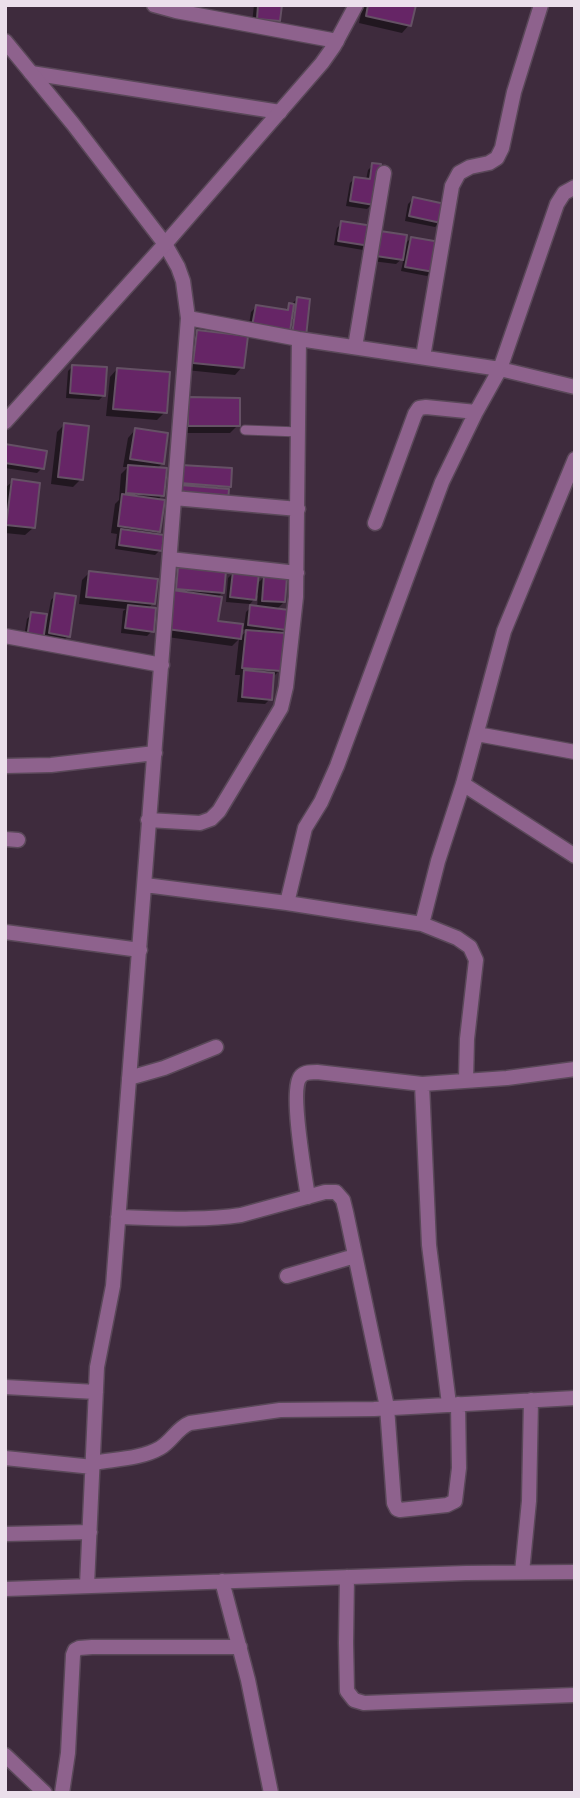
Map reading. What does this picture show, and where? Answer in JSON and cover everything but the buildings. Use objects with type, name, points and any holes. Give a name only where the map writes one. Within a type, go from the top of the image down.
[{"type":"street","points":[[154,5],[337,41]]},
{"type":"street","points":[[6,421],[322,63],[356,5]]},
{"type":"street","points":[[423,357],[452,186],[459,173],[470,167],[489,163],[497,158],[502,148],[514,92],[541,5]]},
{"type":"street","points":[[5,41],[165,244],[183,281],[188,318],[113,1286],[97,1367],[87,1586]]},
{"type":"street","points":[[31,73],[280,112]]},
{"type":"street","points":[[355,347],[384,173]]},
{"type":"street","points":[[287,904],[305,828],[327,790],[442,482],[500,369],[557,204],[564,193],[575,187]]},
{"type":"street","points":[[188,318],[299,339],[500,369],[575,387]]},
{"type":"street","points":[[148,820],[200,822],[211,819],[219,811],[281,708],[286,687],[296,597],[299,339]]},
{"type":"street","points":[[375,523],[419,408],[476,412]]},
{"type":"street","points":[[422,924],[504,631],[574,460]]},
{"type":"street","points":[[174,498],[298,509]]},
{"type":"street","points":[[170,559],[297,573]]},
{"type":"street","points":[[5,636],[162,665]]},
{"type":"street","points":[[477,734],[575,752]]},
{"type":"street","points":[[5,766],[51,765],[155,753]]},
{"type":"street","points":[[463,784],[575,856]]},
{"type":"street","points":[[145,884],[422,924],[457,938],[470,947],[476,960],[467,1040],[466,1080]]},
{"type":"street","points":[[5,932],[140,950]]},
{"type":"street","points":[[129,1078],[216,1048]]},
{"type":"street","points":[[308,1197],[296,1092],[298,1081],[307,1073],[422,1084],[507,1078],[575,1069]]},
{"type":"street","points":[[118,1217],[228,1217],[331,1191],[337,1192],[343,1200],[346,1212],[387,1407],[394,1503],[400,1510],[447,1505],[455,1501],[459,1468],[453,1404],[429,1245],[422,1084]]},
{"type":"street","points":[[287,1276],[355,1256]]},
{"type":"street","points":[[5,1387],[96,1392]]},
{"type":"street","points":[[5,1458],[93,1465],[156,1450],[166,1444],[183,1425],[280,1410],[575,1398]]},
{"type":"street","points":[[523,1572],[529,1501],[531,1400]]},
{"type":"street","points":[[5,1534],[90,1532]]},
{"type":"street","points":[[5,1589],[575,1572]]},
{"type":"street","points":[[347,1577],[347,1691],[354,1700],[364,1703],[575,1695]]},
{"type":"street","points":[[222,1581],[262,1742],[271,1793]]},
{"type":"street","points":[[62,1793],[67,1771],[75,1650],[92,1647],[240,1647]]},
{"type":"street","points":[[5,1755],[45,1793]]},
{"type":"lane","points":[[245,430],[299,432]]}]
